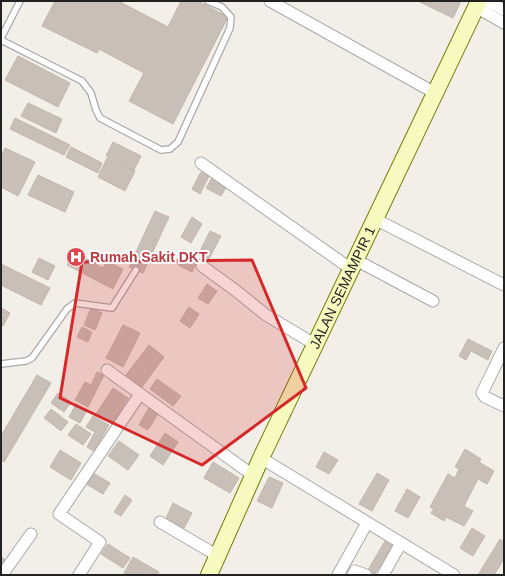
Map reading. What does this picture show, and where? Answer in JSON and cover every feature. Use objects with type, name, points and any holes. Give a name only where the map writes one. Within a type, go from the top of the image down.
[{"type":"street","points":[[270,1],[435,93]]},
{"type":"street","points":[[480,3],[504,10]]},
{"type":"street","points":[[480,3],[504,23]]},
{"type":"street","name":"JALAN SEMAMPIR 1","points":[[209,575],[261,458],[435,93],[480,3]]},
{"type":"street","points":[[201,163],[354,264],[433,302]]},
{"type":"street","points":[[375,219],[504,285]]},
{"type":"street","points":[[202,266],[266,315],[316,345]]},
{"type":"street","points":[[504,348],[482,393],[504,406]]},
{"type":"street","points":[[107,370],[254,476]]},
{"type":"street","points":[[79,575],[100,542],[59,514],[140,394]]},
{"type":"street","points":[[261,458],[454,575]]},
{"type":"street","points":[[160,522],[218,556]]},
{"type":"street","points":[[338,575],[367,522]]},
{"type":"street","points":[[2,575],[32,534]]},
{"type":"street","points":[[383,575],[401,543]]},
{"type":"street","points":[[353,575],[355,570],[366,575]]},
{"type":"lane","points":[[20,1],[1,39],[82,81],[91,93],[100,118],[161,150],[170,149],[178,142],[230,28],[231,17],[222,7],[208,1]]},
{"type":"lane","points":[[1,364],[26,361],[32,358],[67,309],[75,303],[112,308],[136,270]]},
{"type":"highlighted area","points":[[252,260],[306,388],[202,465],[60,398],[82,262]]},
{"type":"building","points":[[55,1],[123,1],[122,3],[168,27],[181,1],[198,1],[228,17],[173,124],[129,101],[144,73],[99,49],[97,53],[42,26]]},
{"type":"building","points":[[418,1],[461,1],[453,18]]},
{"type":"building","points":[[18,56],[70,83],[58,107],[5,80]]},
{"type":"building","points":[[28,103],[62,119],[56,133],[21,116]]},
{"type":"building","points":[[15,118],[70,145],[64,155],[10,129]]},
{"type":"building","points":[[113,142],[141,156],[134,170],[106,156]]},
{"type":"building","points":[[71,147],[102,163],[98,173],[66,157]]},
{"type":"building","points":[[5,148],[35,162],[18,196],[1,187],[1,157]]},
{"type":"building","points":[[107,158],[135,171],[125,191],[98,177]]},
{"type":"building","points":[[201,172],[209,176],[200,194],[192,189]]},
{"type":"building","points":[[38,175],[74,192],[65,212],[28,195]]},
{"type":"building","points":[[212,178],[227,186],[221,196],[206,188]]},
{"type":"building","points":[[155,211],[169,217],[143,273],[129,267]]},
{"type":"building","points":[[192,217],[202,224],[191,243],[181,237]]},
{"type":"building","points":[[210,231],[221,236],[209,259],[199,253]]},
{"type":"building","points":[[74,252],[103,268],[107,261],[123,269],[113,289],[67,265]]},
{"type":"building","points":[[183,257],[196,264],[192,272],[178,265]]},
{"type":"building","points":[[39,258],[55,266],[48,280],[32,272]]},
{"type":"building","points":[[1,264],[50,288],[41,305],[1,285]]},
{"type":"building","points":[[207,284],[217,291],[208,304],[198,298]]},
{"type":"building","points":[[189,307],[199,314],[190,328],[180,321]]},
{"type":"building","points":[[1,308],[10,313],[3,326],[1,325]]},
{"type":"building","points":[[91,308],[102,313],[95,330],[84,325]]},
{"type":"building","points":[[123,325],[140,333],[123,367],[106,358]]},
{"type":"building","points":[[82,327],[92,332],[88,342],[77,337]]},
{"type":"building","points":[[468,339],[492,351],[488,360],[471,351],[466,360],[459,356]]},
{"type":"building","points":[[149,345],[164,357],[142,387],[126,375]]},
{"type":"building","points":[[97,372],[104,375],[88,407],[75,400],[85,382],[91,385]]},
{"type":"building","points":[[37,375],[51,383],[4,462],[1,460],[1,436]]},
{"type":"building","points":[[157,379],[181,396],[173,406],[150,389]]},
{"type":"building","points":[[113,388],[128,398],[112,424],[96,414]]},
{"type":"building","points":[[58,393],[71,402],[64,412],[51,403]]},
{"type":"building","points":[[76,404],[87,410],[80,423],[69,417]]},
{"type":"building","points":[[150,406],[159,412],[148,430],[139,425]]},
{"type":"building","points":[[51,409],[68,422],[61,431],[44,418]]},
{"type":"building","points":[[93,416],[109,425],[94,451],[87,447],[95,432],[86,427]]},
{"type":"building","points":[[76,424],[91,434],[83,445],[68,435]]},
{"type":"building","points":[[165,433],[178,442],[163,465],[150,456]]},
{"type":"building","points":[[119,441],[139,455],[128,470],[108,456]]},
{"type":"building","points":[[465,449],[481,459],[479,462],[494,471],[487,484],[478,479],[464,506],[473,511],[464,526],[446,517],[444,521],[431,513],[434,509],[430,507],[448,474],[455,478],[459,469],[455,467]]},
{"type":"building","points":[[60,450],[81,463],[71,480],[50,467]]},
{"type":"building","points":[[324,452],[338,460],[329,474],[316,467]]},
{"type":"building","points":[[213,462],[239,478],[230,493],[204,478]]},
{"type":"building","points":[[93,473],[110,483],[103,494],[86,484]]},
{"type":"building","points":[[377,473],[389,480],[372,511],[359,504]]},
{"type":"building","points":[[269,477],[283,483],[272,508],[257,501]]},
{"type":"building","points":[[407,489],[420,497],[408,518],[395,511]]},
{"type":"building","points":[[125,495],[132,500],[121,516],[114,512]]},
{"type":"building","points":[[173,503],[192,513],[184,528],[166,518]]},
{"type":"building","points":[[472,528],[485,536],[473,556],[460,548]]},
{"type":"building","points":[[500,539],[504,542],[504,559],[494,575],[478,575]]},
{"type":"building","points":[[385,541],[396,548],[383,570],[379,567],[375,574],[368,570]]},
{"type":"building","points":[[108,544],[130,558],[123,568],[101,554]]},
{"type":"building","points":[[1,557],[8,562],[1,573]]},
{"type":"building","points":[[133,557],[159,572],[157,575],[127,575],[124,573]]},
{"type":"place","name":"Rumah Sakit DKT","points":[[76,257]]}]
